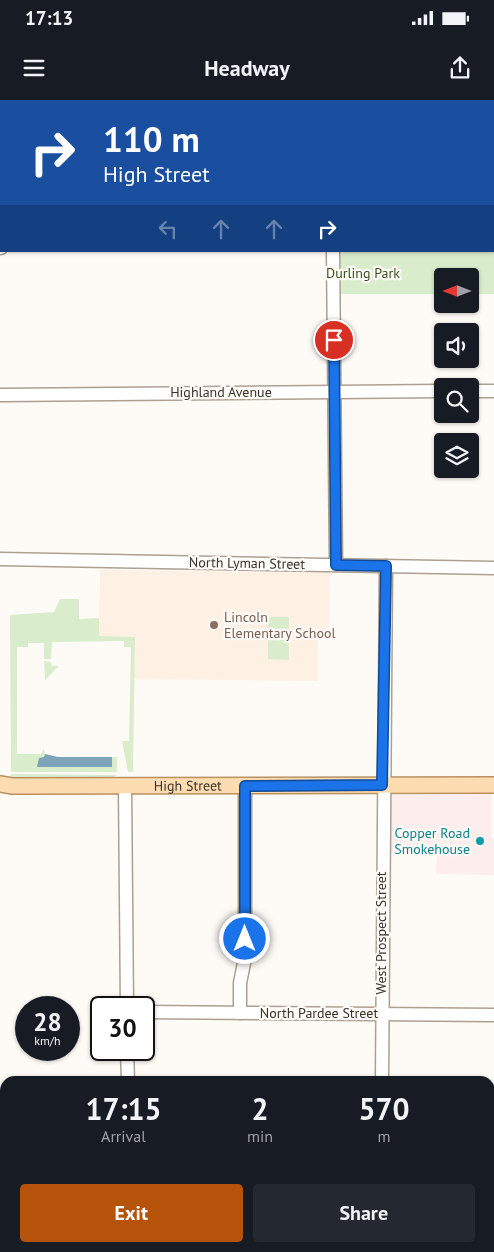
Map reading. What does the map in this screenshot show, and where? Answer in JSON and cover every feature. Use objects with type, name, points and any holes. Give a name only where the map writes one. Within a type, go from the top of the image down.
[{"type":"main road","name":"High Street","points":[[0,784],[12,786],[494,785]]},
{"type":"street","points":[[333,252],[336,565]]},
{"type":"street","name":"Highland Avenue","points":[[0,395],[434,391]]},
{"type":"street","points":[[479,391],[494,391]]},
{"type":"street","name":"North Lyman Street","points":[[0,559],[494,568]]},
{"type":"street","name":"West Prospect Street","points":[[382,1076],[382,785],[386,566]]},
{"type":"street","points":[[125,786],[127,996]]},
{"type":"street","points":[[240,1013],[240,984],[245,958],[245,786]]},
{"type":"street","name":"North Pardee Street","points":[[155,1012],[494,1015]]},
{"type":"street","points":[[127,1061],[128,1076]]},
{"type":"shaded area","name":"Lincoln Elementary School","points":[[100,570],[330,573],[329,633],[318,633],[318,681],[134,679],[135,637],[99,637]]},
{"type":"shaded area","points":[[491,794],[491,838],[494,838],[494,875],[436,874],[437,854],[389,854],[389,795]]},
{"type":"green space","name":"Durling Park","points":[[337,252],[494,252],[494,294],[479,294],[479,268],[434,268],[434,294],[337,294]]},
{"type":"green space","points":[[60,599],[79,599],[79,619],[99,618],[99,636],[135,637],[133,772],[128,772],[122,741],[129,741],[131,647],[124,647],[124,641],[52,642],[51,659],[44,659],[44,643],[28,643],[28,647],[17,647],[17,754],[41,754],[44,749],[45,756],[38,767],[112,767],[112,757],[117,757],[117,772],[11,772],[10,615],[54,612]]},
{"type":"green space","points":[[268,617],[289,617],[289,660],[268,659]]},
{"type":"green space","points":[[44,661],[51,662],[52,666],[59,666],[45,680]]},
{"type":"green space","points":[[11,774],[117,775],[112,778],[11,778]]},
{"type":"water","points":[[45,754],[58,757],[112,757],[112,767],[37,767],[39,758],[44,757]]},
{"type":"place","name":"Lincoln Elementary School","points":[[214,625]]},
{"type":"place","name":"Copper Road Smokehouse","points":[[480,841]]},
{"type":"route","points":[[245,939],[245,786],[382,785],[386,566],[336,565],[334,340]]}]
